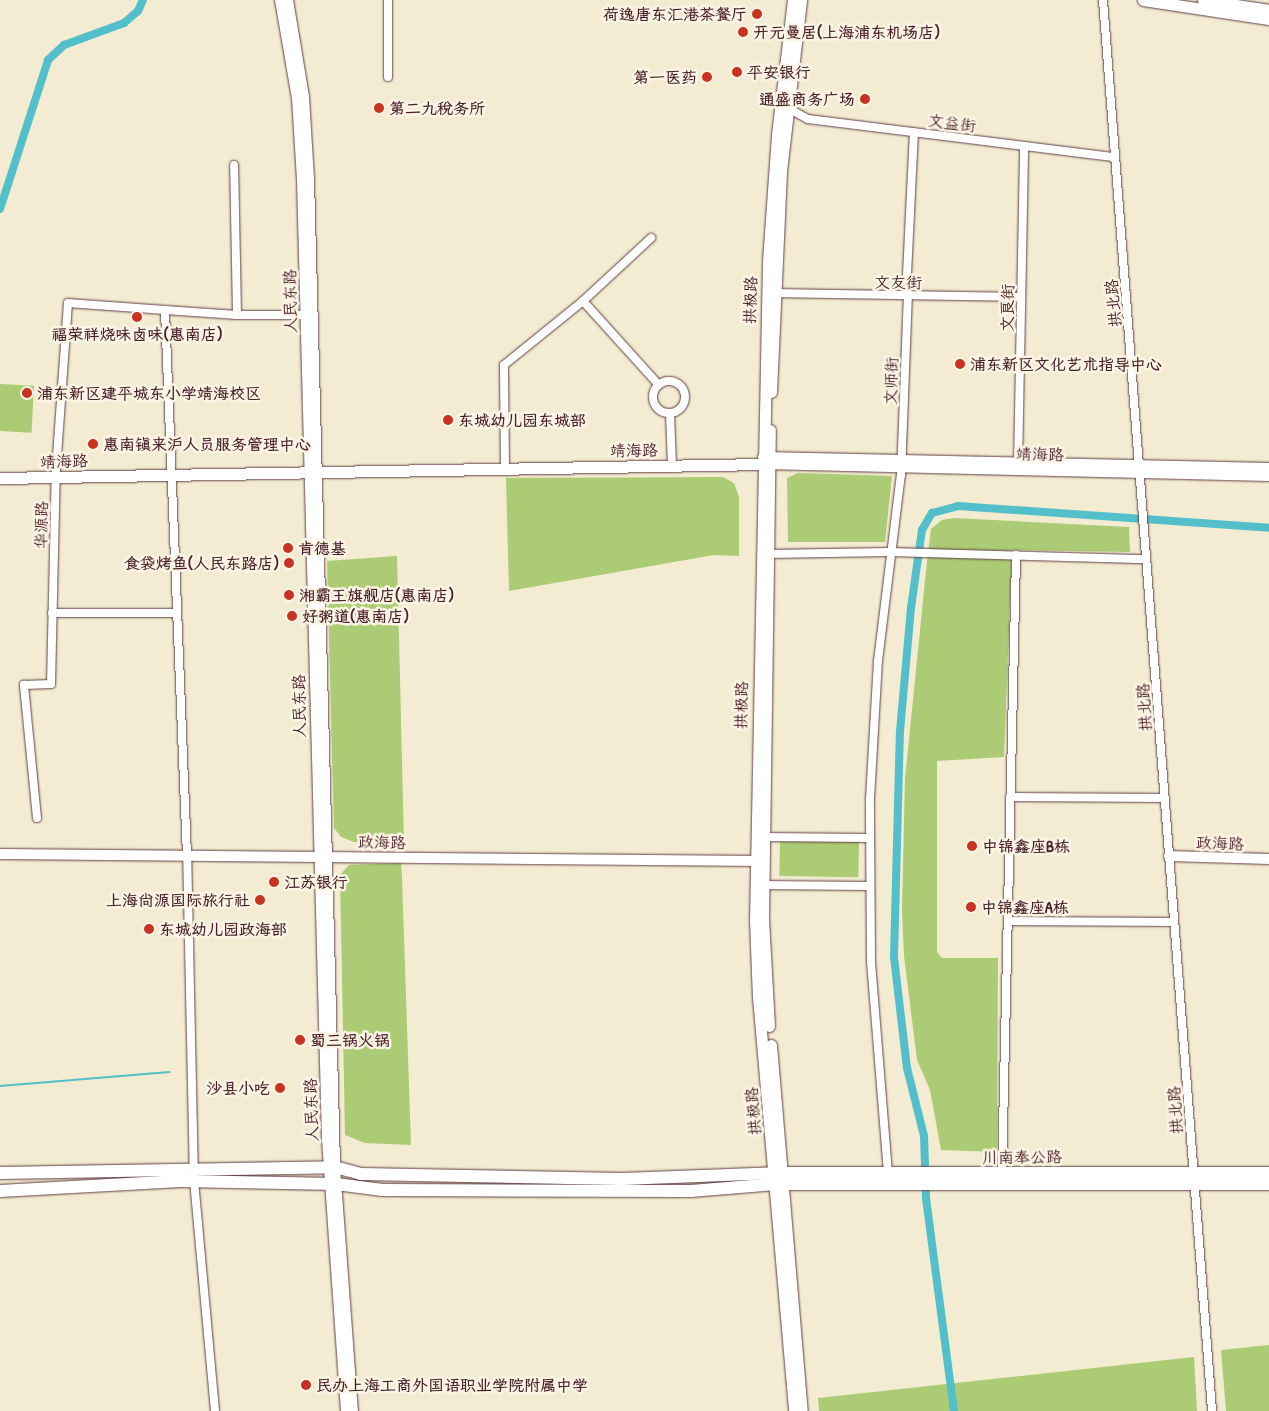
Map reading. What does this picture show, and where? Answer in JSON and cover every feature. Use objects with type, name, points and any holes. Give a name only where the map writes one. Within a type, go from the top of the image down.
[{"type":"main road","name":"拱极路","points":[[793,0],[770,216],[759,885],[794,1411]]},
{"type":"main road","name":"拱极路","points":[[759,837],[768,554],[766,461],[788,108],[801,0]]},
{"type":"main road","points":[[1143,0],[1269,19]]},
{"type":"main road","points":[[1203,0],[1269,10]]},
{"type":"main road","name":"靖海路","points":[[0,478],[56,474],[171,471],[766,461]]},
{"type":"main road","name":"靖海路","points":[[0,472],[56,474]]},
{"type":"main road","points":[[0,1173],[332,1167],[361,1174],[622,1179],[779,1179]]},
{"type":"main road","name":"川南奉公路","points":[[779,1179],[888,1173],[912,1179]]},
{"type":"main road","name":"川南奉公路","points":[[942,1179],[1002,1173],[1194,1179],[1269,1184]]},
{"type":"main road","name":"川南奉公路","points":[[779,1179],[1194,1179],[1269,1173]]},
{"type":"main road","name":"拱极路","points":[[779,1179],[802,1411]]},
{"type":"main road","points":[[0,1191],[194,1182],[332,1184],[383,1190],[691,1191],[779,1179]]},
{"type":"street","name":"人民东路","points":[[280,0],[299,125],[313,468]]},
{"type":"street","name":"人民东路","points":[[288,0],[306,124],[322,857],[332,1184],[346,1411]]},
{"type":"street","points":[[388,0],[388,77]]},
{"type":"street","name":"拱北路","points":[[1104,0],[1212,1408]]},
{"type":"street","name":"文益街","points":[[788,108],[808,119],[1116,157]]},
{"type":"street","name":"文师街","points":[[888,1173],[874,1013],[869,838],[874,706],[890,552],[902,464],[914,132]]},
{"type":"street","name":"文良街","points":[[1018,467],[1024,146]]},
{"type":"street","points":[[234,165],[237,314]]},
{"type":"street","points":[[505,465],[504,365],[583,301],[651,238]]},
{"type":"street","name":"文友街","points":[[775,293],[1021,297]]},
{"type":"street","points":[[583,301],[659,385]]},
{"type":"street","name":"华源路","points":[[37,818],[24,684],[51,684],[56,474],[68,303],[165,310]]},
{"type":"street","points":[[215,1411],[194,1182],[187,856],[165,310],[237,314],[306,314]]},
{"type":"street","points":[[674,382],[684,392],[683,406],[670,413],[662,412],[655,405],[654,396],[659,385],[674,382]]},
{"type":"street","points":[[670,413],[671,462]]},
{"type":"street","name":"靖海路","points":[[766,461],[1139,469],[1269,468]]},
{"type":"street","name":"靖海路","points":[[1139,469],[1269,476]]},
{"type":"street","points":[[768,554],[890,552],[1146,559]]},
{"type":"street","points":[[1002,1173],[1016,555]]},
{"type":"street","points":[[52,612],[177,613]]},
{"type":"street","points":[[1010,797],[1165,798]]},
{"type":"street","points":[[759,837],[869,838]]},
{"type":"street","name":"政海路","points":[[0,854],[759,861]]},
{"type":"street","name":"政海路","points":[[1169,856],[1269,859]]},
{"type":"street","points":[[759,885],[869,886]]},
{"type":"street","points":[[1008,921],[1174,922]]},
{"type":"street","name":"人民东路","points":[[332,1184],[353,1411]]},
{"type":"green space","points":[[0,384],[34,386],[31,433],[0,431]]},
{"type":"green space","points":[[798,473],[892,476],[885,542],[788,542],[787,478]]},
{"type":"green space","points":[[723,477],[734,483],[739,497],[739,556],[714,555],[509,591],[506,478]]},
{"type":"green space","points":[[954,518],[1129,527],[1130,552],[1012,550],[1004,757],[937,761],[937,952],[942,958],[998,958],[997,1152],[941,1150],[930,1090],[917,1060],[904,956],[902,911],[905,779],[927,561],[931,529],[942,520]]},
{"type":"green space","points":[[397,556],[404,842],[354,842],[341,837],[334,828],[327,561]]},
{"type":"green space","points":[[780,840],[859,841],[858,877],[779,876]]},
{"type":"green space","points":[[401,863],[411,1145],[365,1143],[345,1135],[340,875],[349,865]]},
{"type":"green space","points":[[1269,1345],[1269,1411],[1226,1411],[1221,1350]]},
{"type":"green space","points":[[1194,1357],[1197,1411],[819,1411],[818,1398]]},
{"type":"waterway","points":[[0,209],[48,60],[64,45],[124,23],[138,11],[143,0]]},
{"type":"waterway","points":[[954,1411],[926,1198],[924,1136],[907,1068],[894,957],[900,731],[911,608],[922,530],[932,513],[958,506],[1269,528]]},
{"type":"waterway","points":[[0,1086],[169,1072]]},
{"type":"place","name":"荷逸唐东汇港茶餐厅","points":[[757,14]]},
{"type":"place","name":"开元曼居(上海浦东机场店)","points":[[743,32]]},
{"type":"place","name":"平安银行","points":[[737,72]]},
{"type":"place","name":"第一医药","points":[[707,77]]},
{"type":"place","name":"通盛商务广场","points":[[865,99]]},
{"type":"place","name":"第二九税务所","points":[[379,108]]},
{"type":"place","name":"福荣祥烧味卤味(惠南店)","points":[[137,317]]},
{"type":"place","name":"浦东新区文化艺术指导中心","points":[[960,364]]},
{"type":"place","name":"浦东新区建平城东小学靖海校区","points":[[27,393]]},
{"type":"place","name":"东城幼儿园东城部","points":[[448,420]]},
{"type":"place","name":"惠南镇来沪人员服务管理中心","points":[[93,444]]},
{"type":"place","name":"肯德基","points":[[288,548]]},
{"type":"place","name":"食袋烤鱼(人民东路店)","points":[[289,563]]},
{"type":"place","name":"湘霸王旗舰店(惠南店)","points":[[289,595]]},
{"type":"place","name":"好粥道(惠南店)","points":[[292,616]]},
{"type":"place","name":"中锦鑫座B栋","points":[[972,846]]},
{"type":"place","name":"江苏银行","points":[[274,882]]},
{"type":"place","name":"上海尚源国际旅行社","points":[[260,900]]},
{"type":"place","name":"中锦鑫座A栋","points":[[971,907]]},
{"type":"place","name":"东城幼儿园政海部","points":[[149,929]]},
{"type":"place","name":"蜀三锅火锅","points":[[300,1040]]},
{"type":"place","name":"沙县小吃","points":[[280,1088]]},
{"type":"place","name":"民办上海工商外国语职业学院附属中学","points":[[306,1385]]}]
